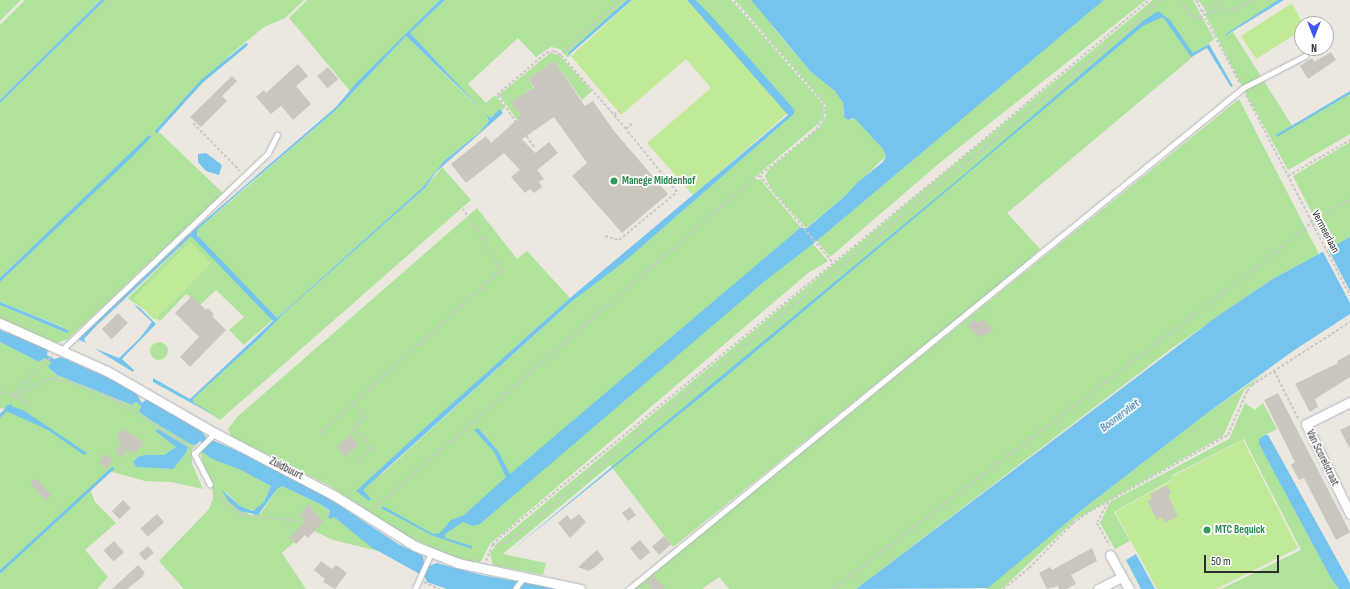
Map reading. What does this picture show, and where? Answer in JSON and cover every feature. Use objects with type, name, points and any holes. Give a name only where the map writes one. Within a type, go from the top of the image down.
[{"type":"street","name":"Zuidbuurt","points":[[0,323],[62,350],[141,390],[211,436],[298,475],[366,517],[431,553],[522,579],[580,589]]},
{"type":"street","name":"Van Scorelstraat","points":[[1350,402],[1306,424],[1350,514]]},
{"type":"street","points":[[1110,555],[1129,589]]},
{"type":"street","points":[[1098,589],[1122,577]]},
{"type":"lane","points":[[629,589],[1243,88],[1305,56]]},
{"type":"lane","points":[[62,350],[268,153],[277,135]]},
{"type":"lane","points":[[210,485],[194,454],[211,436]]},
{"type":"lane","points":[[415,589],[431,553]]},
{"type":"lane","points":[[515,589],[522,579]]},
{"type":"path","points":[[561,55],[620,0]]},
{"type":"path","points":[[366,517],[379,501],[759,174],[816,130],[824,119],[825,110],[822,101],[732,0]]},
{"type":"path","points":[[485,569],[492,545],[1149,0]]},
{"type":"path","points":[[492,545],[506,543],[1163,0]]},
{"type":"path","points":[[1181,0],[1192,16],[1200,18],[1212,12],[1236,9],[1253,0]]},
{"type":"path","points":[[1196,0],[1202,12],[1221,0]]},
{"type":"path","points":[[534,147],[497,95],[542,56],[554,51],[561,55],[614,115],[677,192],[619,240],[605,236]]},
{"type":"path","points":[[614,115],[622,108]]},
{"type":"path","points":[[626,129],[633,122]]},
{"type":"path","points":[[193,123],[239,169],[240,179]]},
{"type":"path","name":"Vermeerlaan","points":[[1350,140],[1288,176],[1310,222],[1318,234],[1350,296]]},
{"type":"path","points":[[759,174],[833,263]]},
{"type":"path","points":[[832,589],[1277,252],[1310,222],[1350,199]]},
{"type":"path","points":[[320,433],[501,270],[463,209]]},
{"type":"path","points":[[1003,589],[1028,568],[1073,523],[1108,501],[1228,435],[1247,391],[1274,371],[1350,322]]},
{"type":"path","points":[[12,395],[45,364]]},
{"type":"path","points":[[1274,371],[1303,426],[1306,424]]},
{"type":"path","points":[[12,395],[51,378],[70,382],[115,400],[189,446],[194,454]]},
{"type":"path","points":[[0,392],[12,395],[29,403]]},
{"type":"path","points":[[353,404],[365,417],[353,428],[372,448],[358,462]]},
{"type":"path","points":[[210,485],[227,504],[242,515],[300,521]]},
{"type":"path","points":[[1108,501],[1097,523],[1114,552],[1110,555]]},
{"type":"path","points":[[421,577],[439,589]]},
{"type":"green space","points":[[0,0],[21,0],[0,21]]},
{"type":"green space","points":[[25,0],[101,0],[0,100],[0,25]]},
{"type":"green space","points":[[105,0],[304,0],[285,18],[264,27],[231,54],[157,130],[223,193],[68,339],[57,343],[0,319],[0,305],[67,333],[61,326],[0,302],[0,282],[151,136],[0,278],[0,103]]},
{"type":"green space","points":[[307,0],[440,0],[350,91],[289,18]]},
{"type":"green space","points":[[445,0],[627,0],[569,53],[571,56],[567,57],[560,49],[551,47],[536,57],[518,38],[468,84],[486,103],[495,95],[505,108],[491,118],[486,117],[489,121],[480,132],[444,161],[423,187],[277,318],[201,241],[196,231],[336,110],[406,36],[481,110],[410,33]]},
{"type":"green space","points":[[632,0],[687,0],[788,113],[693,195],[647,143],[711,88],[686,59],[621,115],[571,56]]},
{"type":"green space","points":[[696,0],[731,0],[823,104],[824,114],[819,123],[753,179],[761,180],[802,229],[507,477],[813,244],[828,261],[808,273],[490,544],[481,561],[476,563],[445,554],[407,536],[328,485],[232,437],[228,429],[237,417],[477,208],[517,259],[527,251],[570,298],[365,483],[382,474],[570,303],[624,262],[794,114],[795,110]]},
{"type":"green space","points":[[735,0],[751,0],[759,7],[776,31],[811,72],[835,91],[843,103],[843,114],[851,120],[854,118],[883,149],[886,156],[845,196],[806,228],[771,189],[765,176],[769,169],[820,127],[826,116],[825,104]]},
{"type":"green space","points":[[1104,0],[1146,0],[942,161],[830,257],[817,241],[821,237]]},
{"type":"green space","points":[[1153,0],[1193,0],[1214,39],[1007,213],[1040,249],[1019,269],[673,547],[610,465],[503,554],[546,563],[543,575],[493,565],[490,553],[497,543]]},
{"type":"green space","points":[[1198,0],[1279,0],[1225,35],[1233,32],[1293,127],[1350,94],[1350,134],[1288,170],[1245,92],[1205,14],[1206,11]]},
{"type":"green space","points":[[1292,3],[1299,16],[1294,16],[1294,35],[1256,59],[1241,36]]},
{"type":"green space","points":[[550,53],[559,55],[592,91],[582,100],[554,61],[528,79],[533,87],[512,102],[532,133],[528,135],[499,95]]},
{"type":"green space","points":[[1239,99],[1319,254],[1271,280],[1171,349],[856,589],[729,589],[719,577],[702,589],[633,589]]},
{"type":"green space","points":[[1350,142],[1350,237],[1330,248],[1293,176]]},
{"type":"green space","points":[[442,167],[471,200],[220,420],[193,402],[193,399],[261,337],[285,312],[426,187]]},
{"type":"green space","points":[[193,234],[274,319],[244,345],[229,330],[244,317],[216,290],[200,305],[186,294],[160,321],[128,298]]},
{"type":"green space","points":[[190,242],[211,263],[155,320],[133,299]]},
{"type":"green space","points":[[0,342],[39,362],[45,358],[51,362],[48,367],[57,375],[132,405],[136,402],[141,406],[139,412],[190,444],[196,445],[192,450],[192,464],[203,489],[171,482],[145,481],[112,472],[107,473],[90,489],[95,502],[116,523],[85,550],[108,577],[97,589],[0,589],[0,414],[5,409],[0,408]],"holes":[[[158,429],[188,447],[186,453],[172,469],[136,467],[133,462],[138,457],[164,455],[176,447],[155,431]]]},
{"type":"green space","points":[[159,342],[165,345],[168,351],[165,357],[159,360],[153,357],[150,351],[153,345]]},
{"type":"green space","points":[[1268,371],[1244,390],[1223,436],[1076,519],[1005,586],[1001,589],[986,589],[1083,509],[1206,414]]},
{"type":"green space","points":[[1245,403],[1255,410],[1263,403],[1277,429],[1265,435],[1259,444],[1339,589],[1221,589],[1301,550],[1244,439],[1173,475],[1171,480],[1114,512],[1130,541],[1115,549],[1100,523],[1110,502],[1229,439]]},
{"type":"green space","name":"MTC Bequick","points":[[1243,440],[1298,548],[1216,589],[1157,589],[1115,512],[1171,481],[1173,476]]},
{"type":"green space","points":[[201,451],[212,459],[241,470],[271,486],[264,502],[255,511],[240,506],[225,491],[228,501],[250,515],[261,513],[277,489],[282,486],[320,504],[330,512],[328,515],[330,519],[334,517],[378,551],[333,540],[306,527],[302,535],[282,553],[306,589],[184,589],[159,561],[209,509],[213,499],[212,483],[203,466]]},
{"type":"water","points":[[101,0],[105,0],[0,103],[0,100]]},
{"type":"water","points":[[440,0],[445,0],[410,33],[481,109],[406,36],[336,110],[197,230],[197,235],[277,318],[423,187],[444,161],[480,132],[489,121],[486,115],[491,118],[500,109],[503,113],[436,172],[426,187],[285,312],[261,337],[193,399],[193,402],[217,417],[153,382],[153,378],[190,399],[273,321],[191,236],[96,326],[84,339],[86,343],[78,339],[196,228],[336,107],[356,83]]},
{"type":"water","points":[[627,0],[632,0],[569,55],[568,53]]},
{"type":"water","points":[[687,0],[696,0],[715,20],[795,110],[794,114],[624,262],[570,303],[363,490],[371,499],[369,501],[356,491],[570,298],[788,115]]},
{"type":"water","points":[[751,0],[1104,0],[813,244],[765,281],[480,524],[472,526],[463,522],[445,534],[445,538],[472,546],[472,549],[431,535],[381,508],[383,506],[433,534],[440,533],[451,520],[464,515],[506,477],[494,452],[474,430],[478,428],[498,451],[510,474],[800,228],[807,228],[845,196],[858,182],[883,162],[886,156],[883,149],[854,118],[848,120],[844,117],[843,103],[835,91],[811,72]]},
{"type":"water","points":[[1278,0],[1284,0],[1225,36],[1226,34]]},
{"type":"water","points":[[1158,11],[1170,20],[1193,53],[1209,44],[1233,86],[1231,87],[1207,48],[1191,57],[1163,17],[1143,26],[723,379],[507,554],[967,172],[1144,20]]},
{"type":"water","points":[[1350,91],[1350,94],[1277,137],[1276,135]]},
{"type":"water","points":[[149,135],[151,137],[132,157],[0,282],[0,278]]},
{"type":"water","points":[[206,153],[222,165],[219,175],[206,171],[198,162],[198,154]]},
{"type":"water","name":"Boonervliet","points":[[1350,237],[1350,314],[1293,351],[1206,414],[1083,509],[988,588],[856,589],[1215,318],[1271,280]]},
{"type":"water","points":[[0,302],[69,331],[67,333],[0,305]]},
{"type":"water","points":[[133,304],[140,308],[156,324],[122,359],[134,370],[133,372],[94,348],[119,358],[140,338],[152,322]]},
{"type":"water","points":[[0,330],[48,349],[47,355],[54,359],[61,357],[111,379],[136,393],[142,403],[147,399],[202,432],[209,441],[214,441],[240,452],[324,495],[398,544],[423,556],[424,563],[429,566],[437,563],[481,575],[560,589],[447,589],[427,582],[425,577],[371,547],[334,517],[330,519],[328,517],[330,511],[320,504],[282,486],[277,489],[258,515],[240,511],[228,501],[222,490],[240,506],[253,511],[264,502],[271,486],[241,470],[212,459],[201,451],[204,445],[200,441],[196,445],[190,444],[152,421],[139,412],[141,406],[136,402],[132,405],[57,375],[48,367],[51,362],[45,358],[39,362],[0,342]]},
{"type":"water","points":[[7,405],[23,410],[87,453],[84,455],[48,430],[4,410]]},
{"type":"water","points":[[158,429],[188,447],[186,453],[173,469],[136,467],[133,462],[138,457],[145,455],[164,455],[176,447],[155,431]]},
{"type":"water","points":[[1265,435],[1268,435],[1350,583],[1350,589],[1339,589],[1331,578],[1259,444],[1259,439]]},
{"type":"water","points":[[1136,554],[1155,589],[1141,589],[1126,560]]},
{"type":"pier","points":[[1327,247],[1350,291],[1350,303],[1322,250]]},
{"type":"building","points":[[1324,56],[1334,56],[1336,60],[1308,79],[1300,66],[1312,58],[1314,62]]},
{"type":"building","points":[[554,61],[585,106],[593,101],[614,131],[668,194],[622,233],[572,176],[587,163],[554,117],[522,139],[535,153],[549,142],[558,153],[537,170],[544,179],[539,182],[542,187],[534,193],[530,189],[525,193],[511,177],[520,170],[504,153],[466,183],[451,164],[486,136],[491,143],[521,116],[511,102],[534,87],[528,79]]},
{"type":"building","points":[[298,64],[308,76],[296,86],[311,104],[293,120],[281,106],[271,114],[256,97],[264,90],[266,93]]},
{"type":"building","points":[[328,67],[338,79],[328,88],[317,76]]},
{"type":"building","points":[[232,76],[237,81],[222,96],[227,101],[201,127],[190,117]]},
{"type":"building","points":[[192,296],[206,310],[208,308],[214,314],[212,316],[226,330],[190,367],[180,357],[199,337],[175,313]]},
{"type":"building","points":[[118,313],[128,323],[112,339],[102,329]]},
{"type":"building","points":[[983,318],[993,330],[983,337],[981,334],[977,337],[967,325],[974,319],[977,323]]},
{"type":"building","points":[[1350,354],[1350,377],[1315,399],[1318,407],[1310,412],[1295,384],[1338,363],[1337,361]]},
{"type":"building","points":[[1278,393],[1350,532],[1336,540],[1304,478],[1299,480],[1291,465],[1295,462],[1264,400]]},
{"type":"building","points":[[1350,425],[1350,449],[1340,430]]},
{"type":"building","points":[[123,429],[144,442],[134,454],[128,450],[121,457],[115,452],[122,443],[116,438]]},
{"type":"building","points":[[350,435],[359,445],[345,457],[337,447]]},
{"type":"building","points":[[105,454],[113,460],[106,469],[98,463]]},
{"type":"building","points":[[36,478],[51,495],[45,501],[30,483]]},
{"type":"building","points":[[1167,485],[1171,492],[1169,497],[1178,516],[1165,523],[1162,517],[1157,520],[1147,501],[1152,498],[1150,494]]},
{"type":"building","points":[[123,500],[131,508],[119,519],[112,511]]},
{"type":"building","points":[[309,504],[323,522],[308,538],[305,535],[296,544],[289,538],[305,521],[299,515]]},
{"type":"building","points":[[630,507],[636,515],[628,521],[622,513]]},
{"type":"building","points":[[157,514],[164,522],[148,537],[140,528]]},
{"type":"building","points":[[579,514],[586,522],[570,538],[558,523],[567,515],[571,520]]},
{"type":"building","points":[[664,536],[671,544],[659,555],[652,546]]},
{"type":"building","points":[[640,540],[650,552],[640,561],[630,548]]},
{"type":"building","points":[[114,541],[124,552],[114,562],[104,550]]},
{"type":"building","points":[[148,546],[154,553],[145,561],[139,554]]},
{"type":"building","points":[[1092,548],[1097,561],[1071,575],[1076,584],[1066,589],[1059,589],[1058,586],[1047,589],[1039,573],[1050,567],[1052,570]]},
{"type":"building","points":[[597,550],[604,559],[594,568],[588,571],[578,567]]},
{"type":"building","points":[[321,561],[332,569],[336,565],[347,573],[335,589],[323,582],[325,579],[314,570]]},
{"type":"building","points":[[138,565],[145,573],[142,577],[127,589],[112,589]]},
{"type":"building","points":[[654,576],[665,589],[652,589],[646,582]]},
{"type":"waterway","points":[[156,131],[201,81],[246,44]]},
{"type":"waterway","points":[[0,415],[10,405]]},
{"type":"waterway","points":[[0,571],[112,468]]},
{"type":"place","name":"Manege Middenhof","points":[[614,181]]},
{"type":"place","name":"MTC Bequick","points":[[1207,530]]}]
